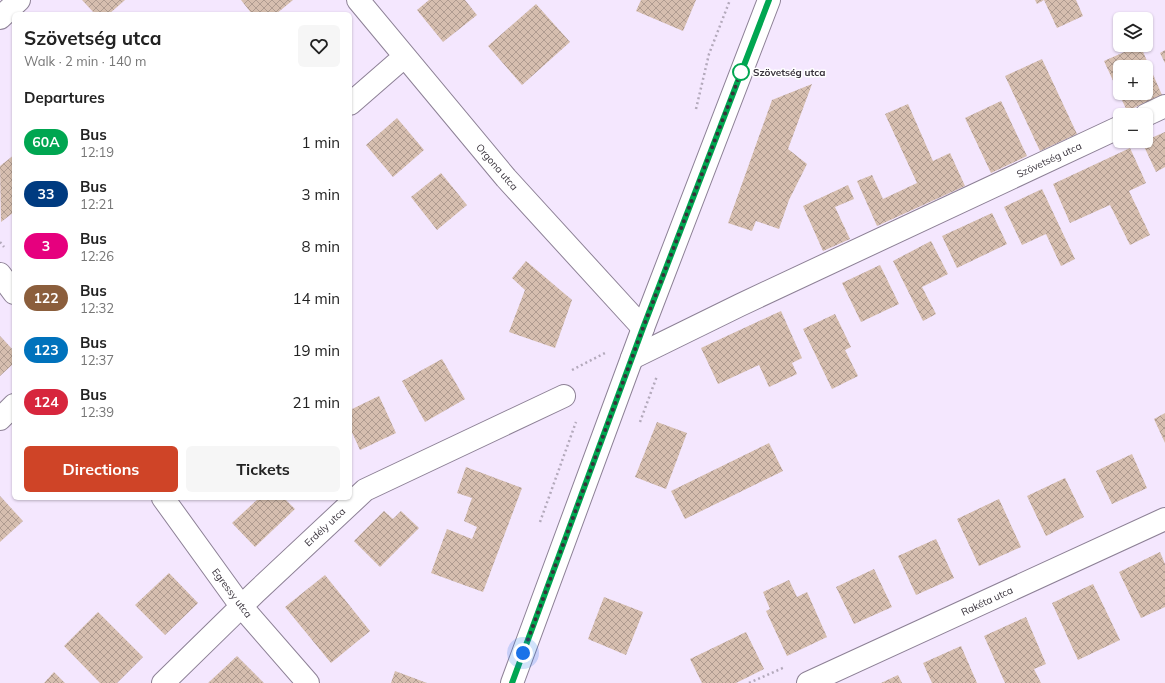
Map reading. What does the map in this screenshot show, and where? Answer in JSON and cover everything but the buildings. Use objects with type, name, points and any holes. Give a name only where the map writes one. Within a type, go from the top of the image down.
[{"type":"street","points":[[0,18],[19,0]]},
{"type":"street","name":"Orgona utca","points":[[358,0],[506,178],[643,328]]},
{"type":"street","points":[[512,683],[643,328],[768,0]]},
{"type":"street","points":[[352,102],[404,57]]},
{"type":"street","points":[[1153,112],[1165,106]]},
{"type":"street","name":"Szövetség utca","points":[[632,358],[740,305],[1113,130]]},
{"type":"street","points":[[0,274],[12,290]]},
{"type":"street","name":"Erdély utca","points":[[163,683],[241,606],[365,490],[564,396]]},
{"type":"street","points":[[0,419],[12,407]]},
{"type":"street","name":"Egressy utca","points":[[164,500],[241,606],[308,683]]},
{"type":"street","name":"Rakéta utca","points":[[808,683],[1165,519]]},
{"type":"path","points":[[638,427],[672,338]]},
{"type":"bus line","name":"60A","points":[[512,683],[643,328],[769,0]]},
{"type":"place","name":"Szövetség utca","points":[[741,72]]},
{"type":"route","points":[[523,653],[643,328],[741,72]]}]
